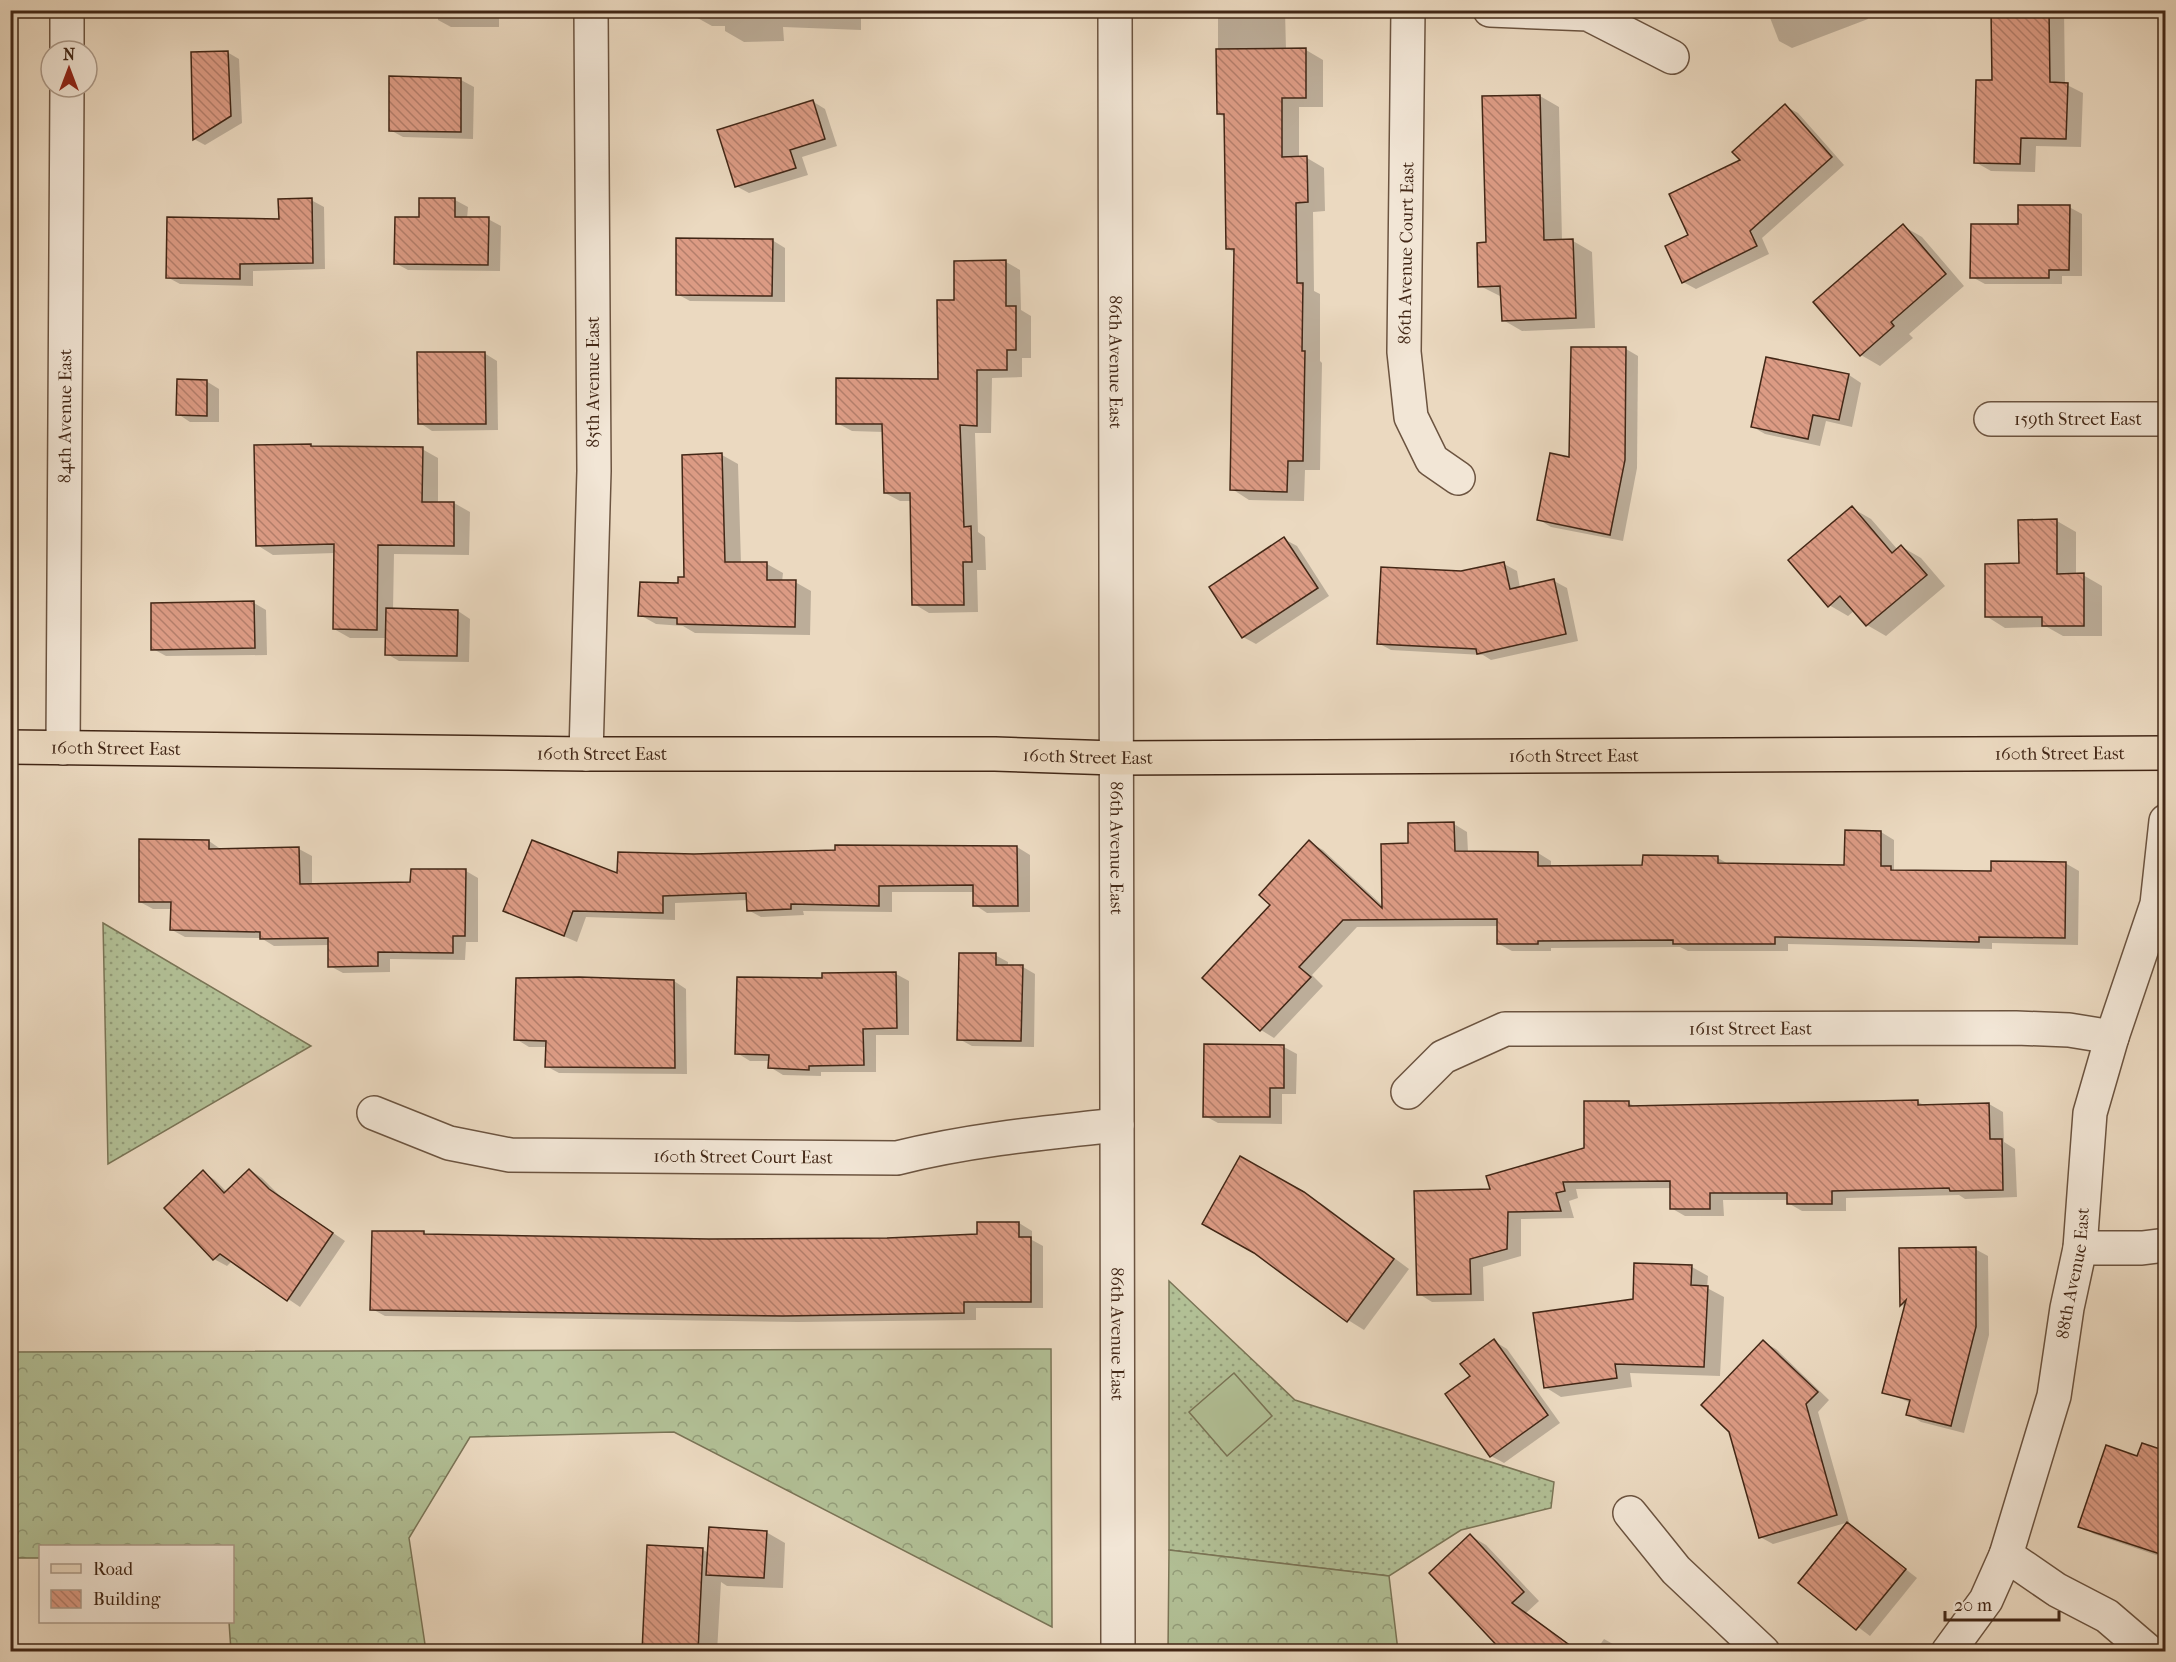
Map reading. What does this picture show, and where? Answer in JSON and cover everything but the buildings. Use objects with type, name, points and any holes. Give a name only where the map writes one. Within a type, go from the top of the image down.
[{"type":"main road","name":"160th Street East","points":[[10,747],[586,754],[995,754],[1115,758],[2166,753]]},
{"type":"street","points":[[67,10],[67,39]]},
{"type":"street","name":"85th Avenue East","points":[[586,754],[594,471],[591,10]]},
{"type":"street","name":"86th Avenue East","points":[[1115,10],[1118,578],[1115,758],[1118,1652]]},
{"type":"street","name":"86th Avenue Court East","points":[[1408,10],[1404,352],[1411,417],[1432,460],[1458,478]]},
{"type":"street","points":[[1490,10],[1588,14],[1672,57]]},
{"type":"street","name":"84th Avenue East","points":[[63,747],[67,99]]},
{"type":"street","name":"159th Street East","points":[[1991,419],[2166,418]]},
{"type":"street","name":"88th Avenue East","points":[[1948,1652],[1986,1600],[2006,1555],[2054,1396],[2067,1308],[2080,1248],[2090,1113],[2112,1037],[2157,904],[2166,821]]},
{"type":"street","name":"161st Street East","points":[[1407,1092],[1443,1058],[1505,1029],[2016,1028],[2069,1030],[2112,1037]]},
{"type":"street","name":"160th Street Court East","points":[[374,1113],[449,1143],[510,1155],[897,1158],[951,1144],[1117,1125]]},
{"type":"street","points":[[2080,1248],[2142,1248],[2166,1245]]},
{"type":"street","points":[[1629,1513],[1676,1570],[1763,1652]]},
{"type":"street","points":[[2006,1555],[2057,1590],[2107,1616],[2149,1652]]},
{"type":"green space","points":[[103,923],[311,1046],[108,1164]]},
{"type":"green space","points":[[1169,1281],[1295,1400],[1554,1482],[1551,1508],[1461,1530],[1389,1576],[1169,1550]]},
{"type":"green space","points":[[1051,1349],[1052,1627],[674,1432],[470,1437],[409,1538],[426,1651],[231,1651],[229,1623],[234,1623],[234,1545],[39,1545],[39,1558],[11,1558],[11,1352]]},
{"type":"green space","points":[[1234,1373],[1272,1416],[1227,1456],[1189,1412]]},
{"type":"green space","points":[[1169,1550],[1389,1576],[1398,1651],[1168,1651]]}]
